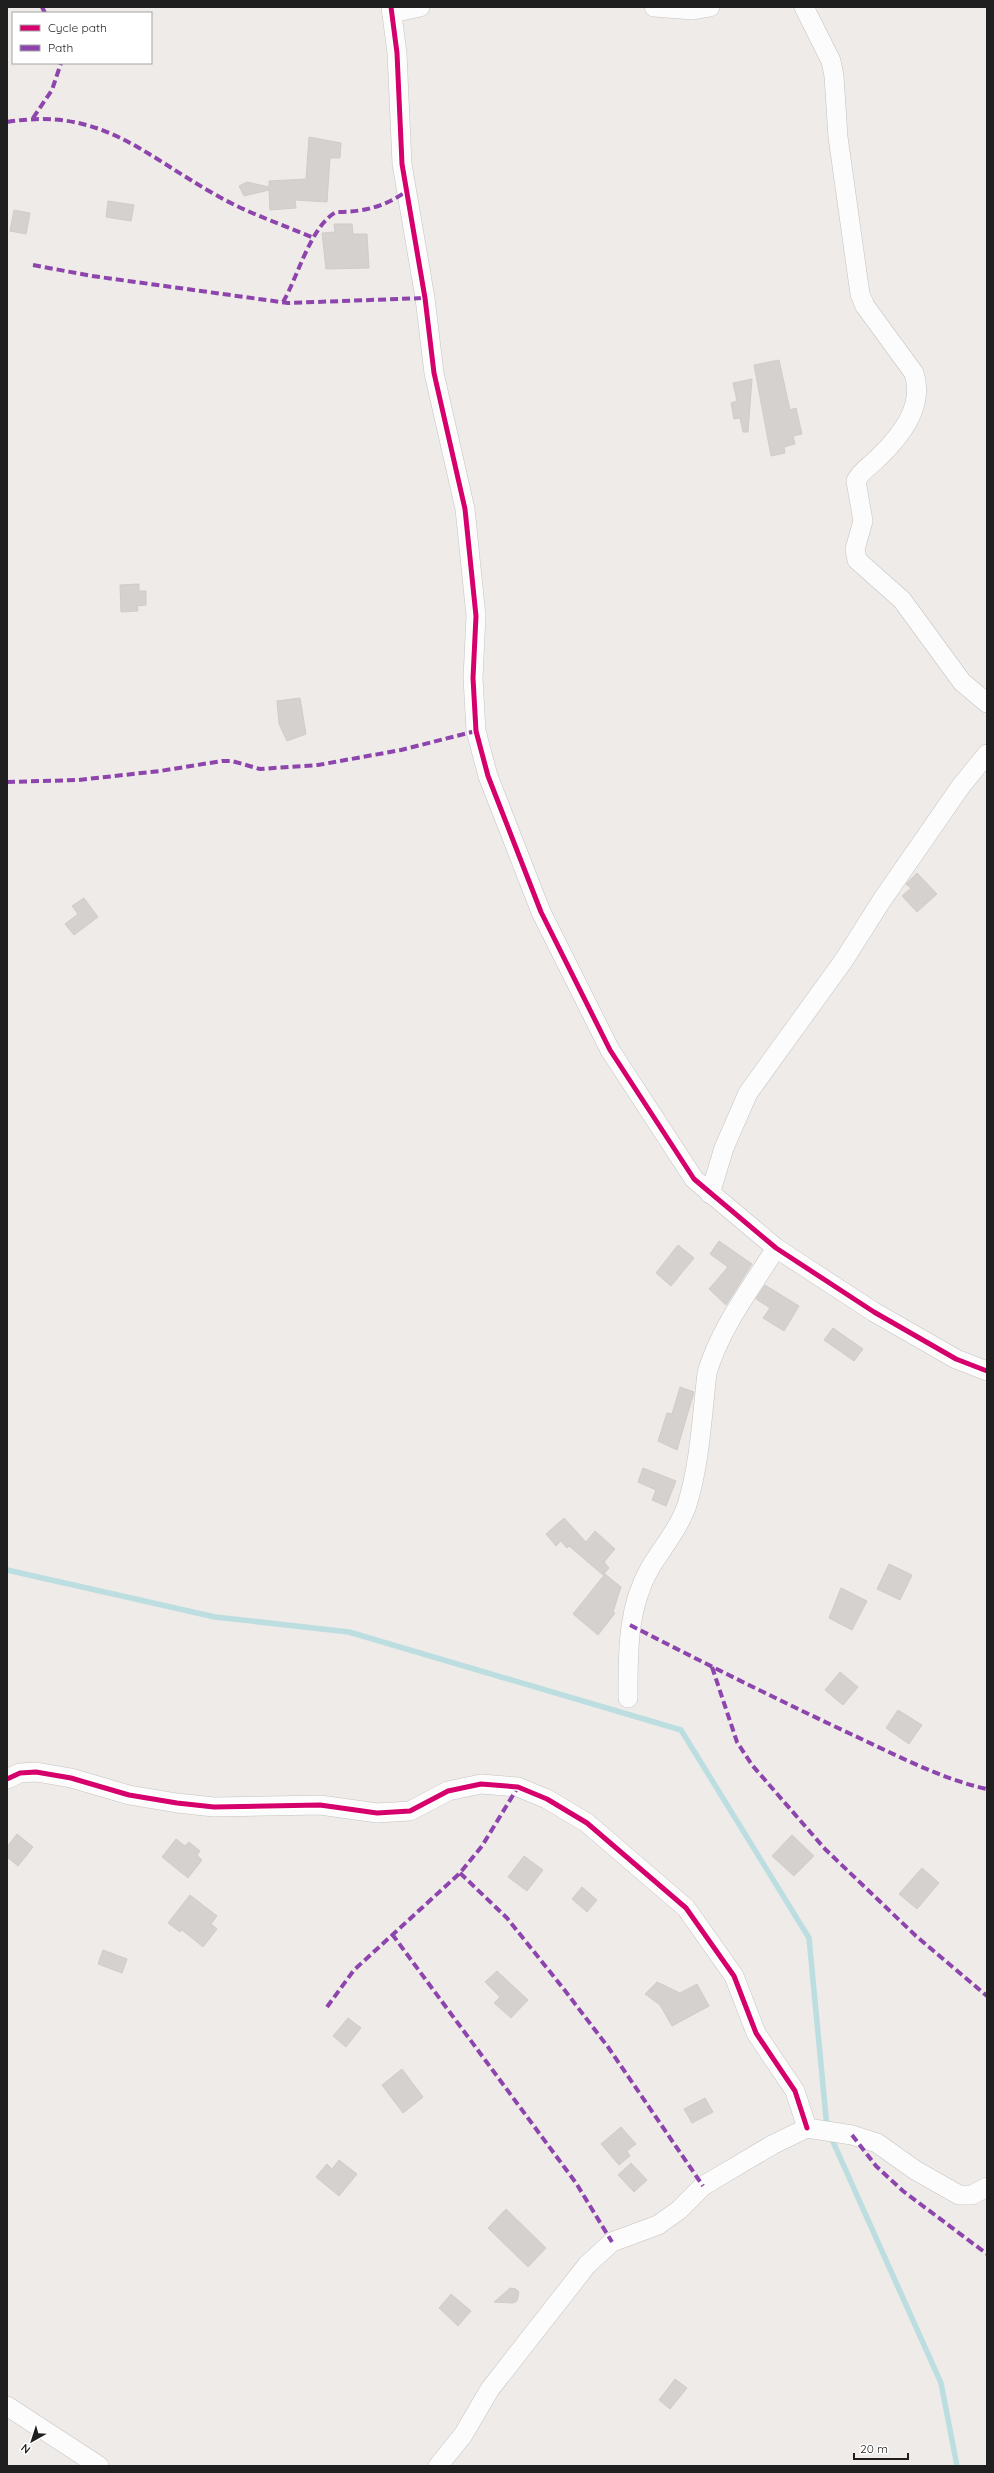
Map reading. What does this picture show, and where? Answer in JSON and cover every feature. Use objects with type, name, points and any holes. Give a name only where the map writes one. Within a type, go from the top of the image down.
[{"type":"street","points":[[420,7],[391,10],[397,53],[402,164],[425,298],[434,373],[465,509],[476,616],[473,678],[476,731],[488,776],[541,912],[610,1050],[682,1162],[710,1194],[776,1248],[874,1312],[956,1358],[987,1371]]},
{"type":"street","points":[[654,7],[693,10],[710,7]]},
{"type":"street","points":[[804,7],[831,61],[834,76],[838,137],[860,294],[865,306],[914,373],[917,383],[914,406],[909,420],[896,440],[856,481],[862,521],[855,554],[857,560],[902,600],[962,682],[987,703]]},
{"type":"street","points":[[710,1194],[724,1148],[748,1093],[844,960],[882,900],[961,786],[987,754]]},
{"type":"street","points":[[628,1698],[630,1626],[637,1596],[650,1568],[672,1536],[686,1506],[694,1480],[708,1373],[712,1357],[728,1325],[776,1248]]},
{"type":"street","points":[[7,1779],[20,1773],[36,1772],[71,1778],[130,1795],[177,1803],[214,1806],[320,1805],[377,1813],[410,1811],[448,1791],[481,1784],[518,1787],[547,1799],[587,1823],[686,1908],[734,1976],[756,2033],[795,2091],[807,2128]]},
{"type":"street","points":[[438,2466],[463,2435],[490,2389],[587,2265],[612,2242],[658,2225],[679,2210],[703,2186],[772,2144],[807,2128],[852,2135],[877,2143],[915,2170],[959,2195],[972,2195],[987,2187]]},
{"type":"street","points":[[7,2406],[99,2466]]},
{"type":"building","points":[[309,137],[341,143],[340,158],[330,158],[327,202],[295,200],[296,208],[270,210],[269,190],[244,196],[239,186],[247,182],[269,187],[269,181],[306,179]]},
{"type":"building","points":[[108,201],[134,205],[131,221],[106,217]]},
{"type":"building","points":[[14,210],[30,213],[26,234],[10,231]]},
{"type":"building","points":[[334,224],[352,224],[353,234],[367,234],[369,268],[326,269],[322,233],[335,232]]},
{"type":"building","points":[[779,360],[790,410],[796,408],[802,434],[793,436],[795,444],[784,447],[785,453],[771,456],[754,365]]},
{"type":"building","points":[[752,379],[748,432],[743,432],[740,418],[734,419],[731,403],[737,401],[733,383]]},
{"type":"building","points":[[139,584],[139,591],[146,591],[146,605],[137,606],[138,611],[121,612],[120,585]]},
{"type":"building","points":[[300,698],[306,734],[287,741],[279,724],[277,701]]},
{"type":"building","points":[[917,873],[937,894],[917,912],[902,896],[911,888],[906,884]]},
{"type":"building","points":[[84,898],[98,917],[74,935],[65,924],[78,914],[72,906]]},
{"type":"building","points":[[719,1241],[752,1264],[726,1305],[709,1289],[728,1267],[710,1254]]},
{"type":"building","points":[[678,1245],[694,1258],[671,1286],[656,1273]]},
{"type":"building","points":[[765,1285],[799,1306],[784,1331],[763,1318],[770,1308],[756,1299]]},
{"type":"building","points":[[833,1328],[863,1349],[854,1361],[824,1340]]},
{"type":"building","points":[[680,1387],[694,1392],[677,1450],[658,1441],[667,1413],[672,1414]]},
{"type":"building","points":[[643,1468],[676,1481],[666,1506],[652,1500],[656,1490],[638,1482]]},
{"type":"building","points":[[564,1518],[586,1542],[595,1531],[615,1549],[604,1562],[609,1568],[603,1575],[569,1546],[567,1548],[561,1541],[556,1546],[546,1534]]},
{"type":"building","points":[[889,1564],[912,1575],[900,1600],[877,1589]]},
{"type":"building","points":[[605,1574],[621,1587],[613,1612],[615,1613],[598,1635],[573,1614]]},
{"type":"building","points":[[841,1588],[867,1601],[852,1630],[829,1618]]},
{"type":"building","points":[[840,1672],[858,1687],[843,1705],[825,1690]]},
{"type":"building","points":[[898,1710],[922,1725],[909,1744],[886,1728]]},
{"type":"building","points":[[17,1834],[33,1847],[18,1866],[7,1857],[7,1847]]},
{"type":"building","points":[[792,1835],[814,1856],[794,1876],[772,1856]]},
{"type":"building","points":[[176,1839],[185,1846],[189,1842],[200,1851],[197,1855],[202,1860],[188,1878],[162,1857]]},
{"type":"building","points":[[524,1856],[543,1870],[527,1891],[508,1877]]},
{"type":"building","points":[[922,1868],[939,1883],[917,1909],[899,1894]]},
{"type":"building","points":[[582,1887],[597,1900],[587,1912],[572,1899]]},
{"type":"building","points":[[190,1895],[217,1916],[211,1924],[217,1929],[203,1947],[182,1930],[180,1932],[168,1923]]},
{"type":"building","points":[[103,1950],[127,1959],[122,1973],[98,1964]]},
{"type":"building","points":[[497,1971],[528,2000],[511,2018],[494,2003],[500,1997],[485,1982]]},
{"type":"building","points":[[657,1982],[680,1993],[697,1984],[709,2006],[672,2026],[660,2005],[645,1994]]},
{"type":"building","points":[[348,2018],[361,2028],[346,2047],[333,2036]]},
{"type":"building","points":[[402,2069],[423,2097],[403,2113],[382,2085]]},
{"type":"building","points":[[705,2098],[713,2112],[692,2123],[684,2109]]},
{"type":"building","points":[[621,2127],[636,2144],[627,2151],[630,2156],[619,2165],[601,2144]]},
{"type":"building","points":[[339,2160],[357,2174],[339,2196],[316,2177],[327,2164],[332,2169]]},
{"type":"building","points":[[631,2163],[647,2180],[634,2192],[618,2175]]},
{"type":"building","points":[[506,2209],[546,2248],[528,2267],[488,2228]]},
{"type":"building","points":[[510,2288],[516,2289],[519,2292],[517,2301],[513,2303],[494,2302]]},
{"type":"building","points":[[451,2294],[471,2311],[458,2326],[439,2308]]},
{"type":"building","points":[[675,2379],[687,2388],[670,2409],[659,2400]]},
{"type":"waterway","points":[[7,1570],[215,1617],[349,1632],[681,1730],[809,1938],[827,2128]]},
{"type":"waterway","points":[[830,2135],[941,2383],[957,2466]]},
{"type":"marked path","points":[[42,7],[44,12]]},
{"type":"marked path","points":[[33,118],[52,90],[61,64]]},
{"type":"marked path","points":[[7,122],[40,119],[69,121],[95,127],[142,149],[216,195],[252,213],[314,238]]},
{"type":"marked path","points":[[283,302],[289,292],[305,253],[319,229],[327,219],[336,212],[365,210],[382,205],[407,191]]},
{"type":"marked path","points":[[33,265],[92,276],[288,303],[425,298]]},
{"type":"marked path","points":[[7,782],[78,780],[160,771],[222,761],[232,761],[260,769],[318,765],[401,750],[476,731]]},
{"type":"marked path","points":[[630,1625],[769,1695],[902,1758],[936,1773],[970,1785],[987,1789]]},
{"type":"marked path","points":[[712,1667],[737,1742],[752,1765],[825,1849],[916,1936],[987,1996]]},
{"type":"marked path","points":[[327,2007],[354,1970],[460,1873],[482,1846],[518,1787]]},
{"type":"marked path","points":[[460,1873],[507,1918],[563,1988],[608,2047],[703,2186]]},
{"type":"marked path","points":[[392,1934],[576,2183],[612,2242]]},
{"type":"marked path","points":[[852,2135],[876,2166],[903,2191],[987,2254]]},
{"type":"cycle path","points":[[391,7],[397,53],[402,164],[425,298],[434,373],[465,509],[476,616],[473,678],[476,731],[488,776],[541,912],[610,1050],[694,1179],[776,1248],[874,1312],[956,1359],[987,1371]]},
{"type":"cycle path","points":[[7,1779],[20,1773],[36,1772],[71,1778],[129,1795],[177,1803],[214,1807],[320,1805],[377,1813],[410,1811],[448,1791],[481,1784],[518,1787],[547,1799],[587,1823],[686,1908],[734,1976],[756,2033],[795,2091],[807,2128]]}]
